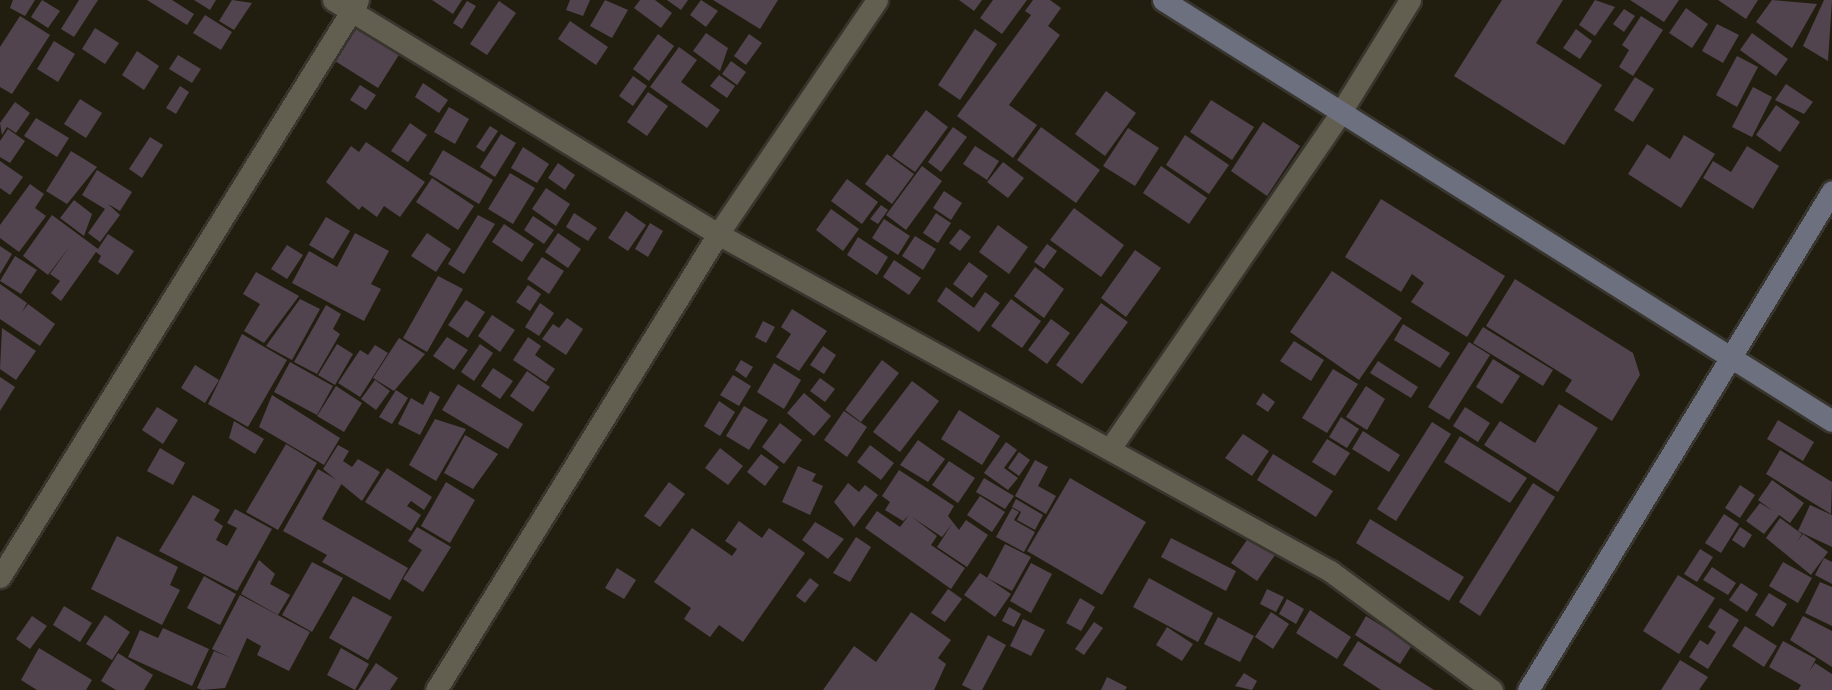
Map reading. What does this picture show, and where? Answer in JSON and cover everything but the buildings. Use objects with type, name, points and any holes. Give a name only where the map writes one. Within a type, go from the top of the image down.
[{"type":"main road","points":[[1163,0],[1339,115],[1732,356],[1832,421]]},
{"type":"main road","points":[[1528,690],[1832,191]]},
{"type":"street","points":[[333,0],[355,6],[718,234],[1111,447],[1330,571],[1492,690]]},
{"type":"street","points":[[436,690],[718,234],[877,0]]},
{"type":"street","points":[[1111,447],[1339,115],[1410,0]]},
{"type":"street","points":[[0,578],[355,6]]}]
